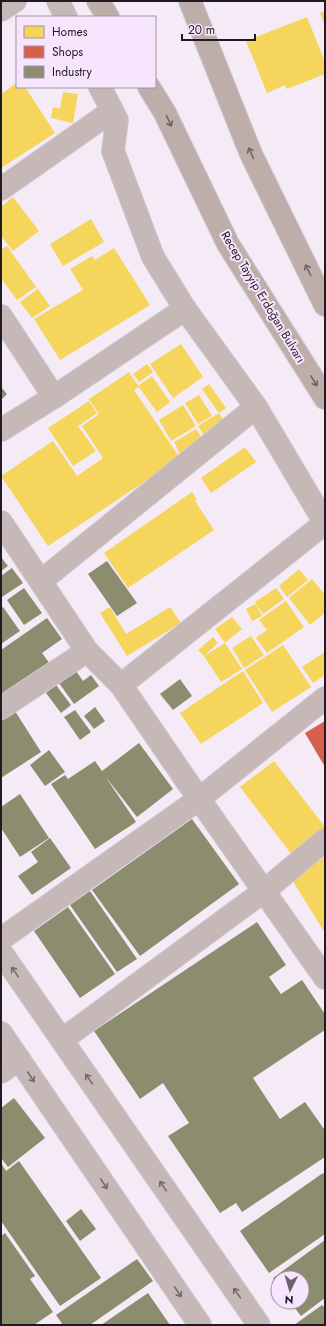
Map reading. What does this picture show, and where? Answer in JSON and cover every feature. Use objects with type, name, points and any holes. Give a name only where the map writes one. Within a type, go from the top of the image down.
[{"type":"main road","points":[[98,1],[107,16]]},
{"type":"main road","points":[[190,1],[251,154],[325,305]]},
{"type":"main road","name":"Recep Tayyip Erdoğan Bulvarı","points":[[150,88],[164,113],[228,244],[325,398]]},
{"type":"street","points":[[1,10],[15,1]]},
{"type":"street","points":[[58,1],[66,16]]},
{"type":"street","points":[[100,88],[117,120],[113,151],[153,257],[185,309],[256,407],[325,522],[121,685]]},
{"type":"street","points":[[1,189],[112,111]]},
{"type":"street","points":[[1,430],[185,309]]},
{"type":"street","points":[[1,316],[54,396]]},
{"type":"street","points":[[41,581],[256,407]]},
{"type":"street","points":[[1,522],[87,651],[121,685],[325,978]]},
{"type":"street","points":[[1,708],[87,651]]},
{"type":"street","points":[[1,939],[199,799],[325,698]]},
{"type":"street","points":[[62,1040],[264,891],[325,840]]},
{"type":"street","points":[[1,952],[259,1325]]},
{"type":"street","points":[[1,1033],[200,1325]]},
{"type":"street","points":[[1,1072],[19,1059]]},
{"type":"building: Homes","points":[[325,11],[325,27],[320,13]]},
{"type":"building: Homes","points":[[307,17],[325,62],[325,74],[287,89],[285,85],[267,93],[246,41]]},
{"type":"building: Homes","points":[[16,84],[16,88],[26,88],[55,133],[1,168],[1,94]]},
{"type":"building: Homes","points":[[63,92],[78,94],[73,123],[51,118],[53,107],[60,109]]},
{"type":"building: Homes","points":[[13,197],[39,231],[13,251],[1,236],[1,207]]},
{"type":"building: Homes","points":[[91,219],[104,242],[63,266],[50,244]]},
{"type":"building: Homes","points":[[7,246],[36,287],[17,300],[1,278],[1,250]]},
{"type":"building: Homes","points":[[114,248],[150,305],[60,360],[34,319],[83,290],[70,269],[92,256],[95,260]]},
{"type":"building: Homes","points":[[38,289],[50,306],[32,318],[20,302]]},
{"type":"building: Homes","points":[[181,344],[203,377],[173,398],[150,364]]},
{"type":"building: Homes","points":[[147,364],[153,372],[139,382],[133,374]]},
{"type":"building: Homes","points":[[129,372],[139,387],[134,390],[180,458],[48,546],[1,476],[53,441],[77,476],[103,458],[82,426],[99,414],[89,399]]},
{"type":"building: Homes","points":[[152,376],[170,402],[157,412],[138,386]]},
{"type":"building: Homes","points":[[209,384],[226,408],[219,413],[202,389]]},
{"type":"building: Homes","points":[[199,395],[212,416],[198,424],[185,403]]},
{"type":"building: Homes","points":[[89,401],[97,413],[78,426],[96,451],[73,466],[48,428]]},
{"type":"building: Homes","points":[[183,405],[196,426],[171,441],[159,420]]},
{"type":"building: Homes","points":[[219,413],[226,425],[205,437],[198,426]]},
{"type":"building: Homes","points":[[196,429],[203,440],[180,454],[174,442]]},
{"type":"building: Homes","points":[[245,447],[256,462],[211,493],[201,478]]},
{"type":"building: Homes","points":[[192,492],[197,500],[195,501],[214,530],[128,588],[104,553]]},
{"type":"building: Homes","points":[[299,569],[308,580],[287,597],[279,586]]},
{"type":"building: Homes","points":[[312,579],[325,595],[325,613],[310,625],[289,598]]},
{"type":"building: Homes","points":[[276,588],[284,599],[263,614],[255,602]]},
{"type":"building: Homes","points":[[286,601],[304,627],[267,653],[256,638],[267,630],[259,620]]},
{"type":"building: Homes","points":[[256,604],[262,616],[252,621],[246,609]]},
{"type":"building: Homes","points":[[110,607],[126,634],[170,607],[181,623],[127,656],[100,613]]},
{"type":"building: Homes","points":[[232,617],[242,629],[225,643],[215,629]]},
{"type":"building: Homes","points":[[251,636],[264,655],[244,668],[232,648]]},
{"type":"building: Homes","points":[[213,637],[218,643],[204,656],[198,650]]},
{"type":"building: Homes","points":[[225,643],[242,669],[221,682],[204,656]]},
{"type":"building: Homes","points":[[283,645],[311,687],[272,712],[245,670]]},
{"type":"building: Homes","points":[[325,652],[325,675],[313,683],[302,667]]},
{"type":"building: Homes","points":[[243,671],[263,703],[201,744],[180,713]]},
{"type":"building: Homes","points":[[274,761],[325,827],[325,830],[292,855],[240,787]]},
{"type":"building: Homes","points":[[325,857],[325,933],[291,878]]},
{"type":"building: Shops","points":[[325,721],[325,767],[305,733]]},
{"type":"building: Industry","points":[[1,387],[7,394],[1,400]]},
{"type":"building: Industry","points":[[1,557],[8,566],[1,571]]},
{"type":"building: Industry","points":[[107,561],[137,603],[117,616],[88,574]]},
{"type":"building: Industry","points":[[12,568],[23,583],[2,597],[1,576]]},
{"type":"building: Industry","points":[[24,588],[42,613],[24,625],[7,600]]},
{"type":"building: Industry","points":[[3,607],[20,631],[1,644],[1,608]]},
{"type":"building: Industry","points":[[47,618],[62,639],[42,653],[50,664],[1,697],[1,650]]},
{"type":"building: Industry","points":[[76,671],[83,681],[91,675],[99,686],[74,704],[59,683]]},
{"type":"building: Industry","points":[[180,679],[192,696],[173,710],[160,694]]},
{"type":"building: Industry","points":[[56,685],[71,705],[61,713],[46,693]]},
{"type":"building: Industry","points":[[95,707],[105,721],[94,729],[84,716]]},
{"type":"building: Industry","points":[[75,710],[91,732],[80,740],[64,717]]},
{"type":"building: Industry","points":[[15,711],[41,752],[1,778],[1,721]]},
{"type":"building: Industry","points":[[139,743],[173,789],[137,817],[105,776],[136,822],[95,849],[51,784],[65,775],[68,779],[95,761],[102,771]]},
{"type":"building: Industry","points":[[49,750],[65,772],[45,786],[30,765]]},
{"type":"building: Industry","points":[[20,794],[49,838],[20,857],[1,828],[1,807]]},
{"type":"building: Industry","points":[[192,819],[239,884],[140,956],[92,890]]},
{"type":"building: Industry","points":[[50,838],[71,868],[32,895],[18,876],[38,862],[31,852]]},
{"type":"building: Industry","points":[[90,891],[137,959],[117,972],[70,905]]},
{"type":"building: Industry","points":[[68,907],[115,974],[80,998],[34,931]]},
{"type":"building: Industry","points":[[257,922],[286,965],[269,977],[281,994],[302,980],[325,1014],[325,1030],[253,1078],[280,1119],[305,1102],[324,1129],[325,1128],[325,1157],[242,1212],[236,1203],[220,1213],[168,1136],[189,1123],[163,1083],[140,1099],[94,1031]]},
{"type":"building: Industry","points":[[14,1098],[45,1138],[8,1167],[1,1158],[1,1108]]},
{"type":"building: Industry","points":[[19,1161],[101,1278],[60,1306],[1,1221],[1,1163],[6,1171]]},
{"type":"building: Industry","points":[[323,1173],[325,1175],[325,1234],[273,1270],[270,1270],[269,1273],[240,1231]]},
{"type":"building: Industry","points":[[81,1209],[96,1229],[80,1241],[66,1221]]},
{"type":"building: Industry","points":[[5,1233],[35,1276],[30,1279],[53,1312],[34,1325],[1,1325],[1,1236]]},
{"type":"building: Industry","points":[[325,1240],[325,1298],[310,1309],[310,1270],[284,1270]]},
{"type":"building: Industry","points":[[137,1259],[153,1281],[90,1325],[63,1325],[56,1315]]},
{"type":"building: Industry","points":[[148,1293],[170,1325],[101,1325]]},
{"type":"building: Industry","points":[[322,1305],[325,1308],[325,1325],[294,1325]]},
{"type":"building: Industry","points":[[296,1310],[309,1310],[301,1316]]}]
